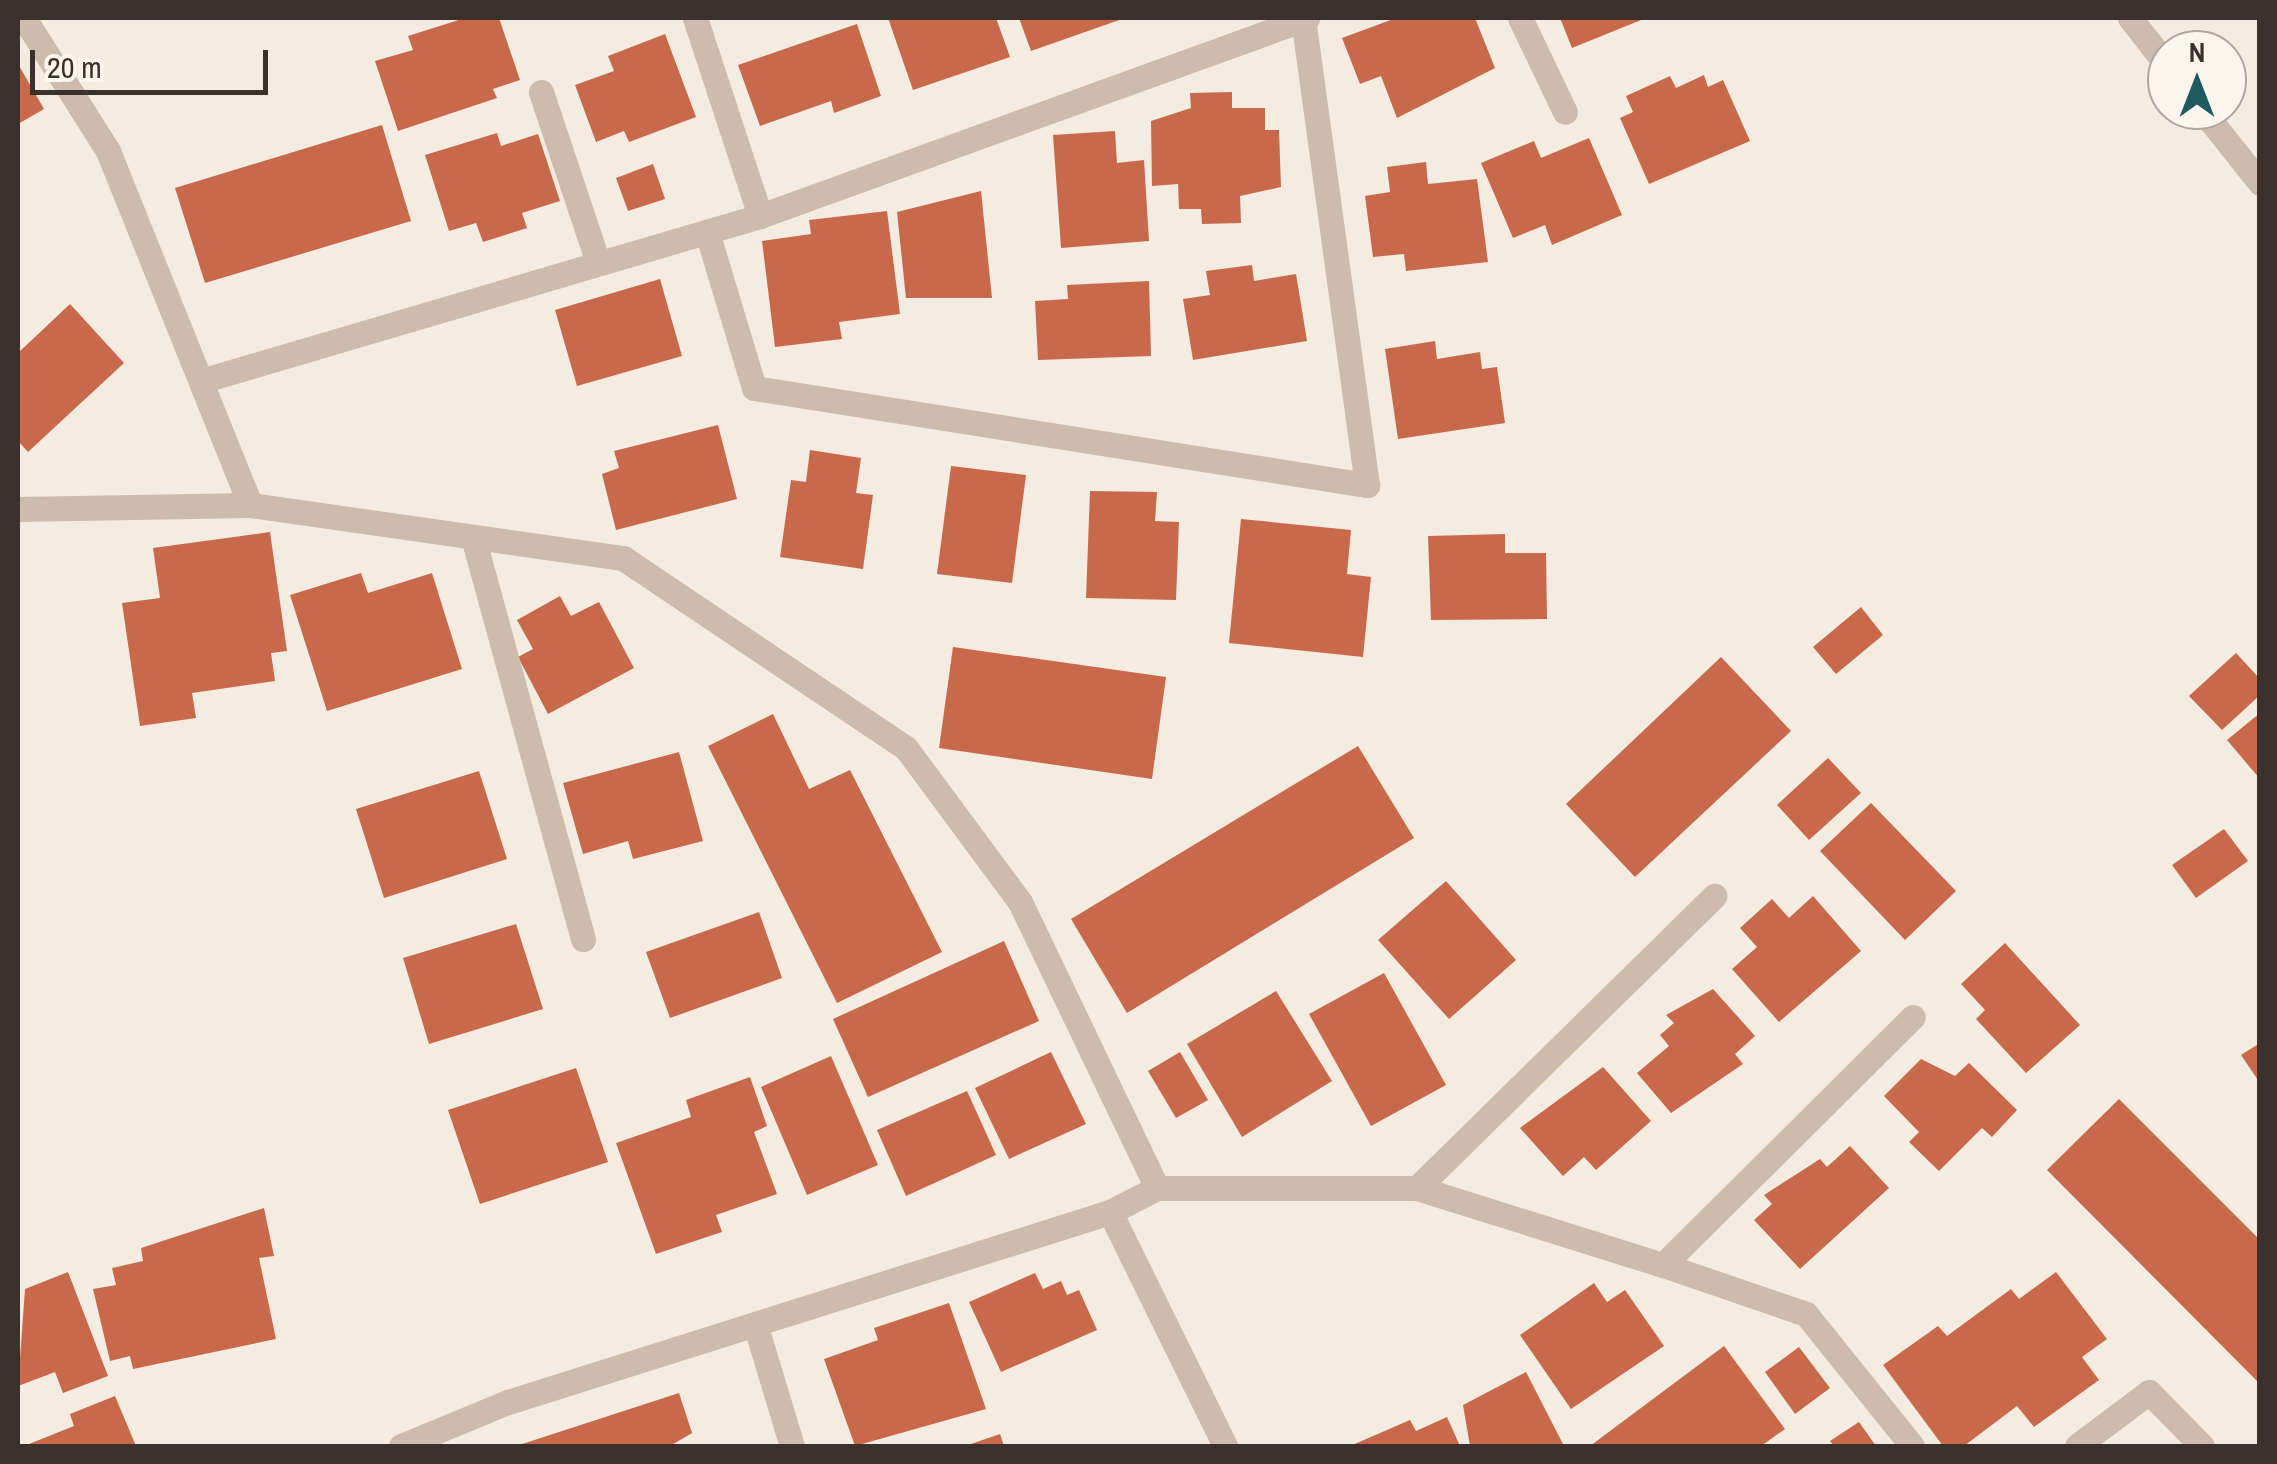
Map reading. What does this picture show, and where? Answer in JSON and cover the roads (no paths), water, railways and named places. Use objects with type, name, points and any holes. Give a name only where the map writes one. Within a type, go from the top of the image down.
[{"type":"street","points":[[24,18],[108,151],[250,505]]},
{"type":"street","points":[[695,18],[760,216]]},
{"type":"street","points":[[201,381],[760,216],[1305,18],[1367,486],[754,388],[707,232]]},
{"type":"street","points":[[1520,18],[1565,112]]},
{"type":"street","points":[[2130,18],[2147,40]]},
{"type":"street","points":[[540,92],[598,262]]},
{"type":"street","points":[[2218,130],[2260,183]]},
{"type":"street","points":[[18,509],[250,505],[623,558],[906,748],[1020,902],[1156,1188]]},
{"type":"street","points":[[473,537],[582,939]]},
{"type":"street","points":[[1417,1188],[1714,896]]},
{"type":"street","points":[[1663,1265],[1913,1016]]},
{"type":"street","points":[[401,1446],[508,1402],[756,1327],[1110,1212],[1156,1188],[1417,1188],[1806,1314],[1912,1446]]},
{"type":"street","points":[[1110,1212],[1225,1446]]},
{"type":"street","points":[[756,1327],[792,1446]]},
{"type":"street","points":[[2077,1446],[2149,1392],[2202,1446]]}]
